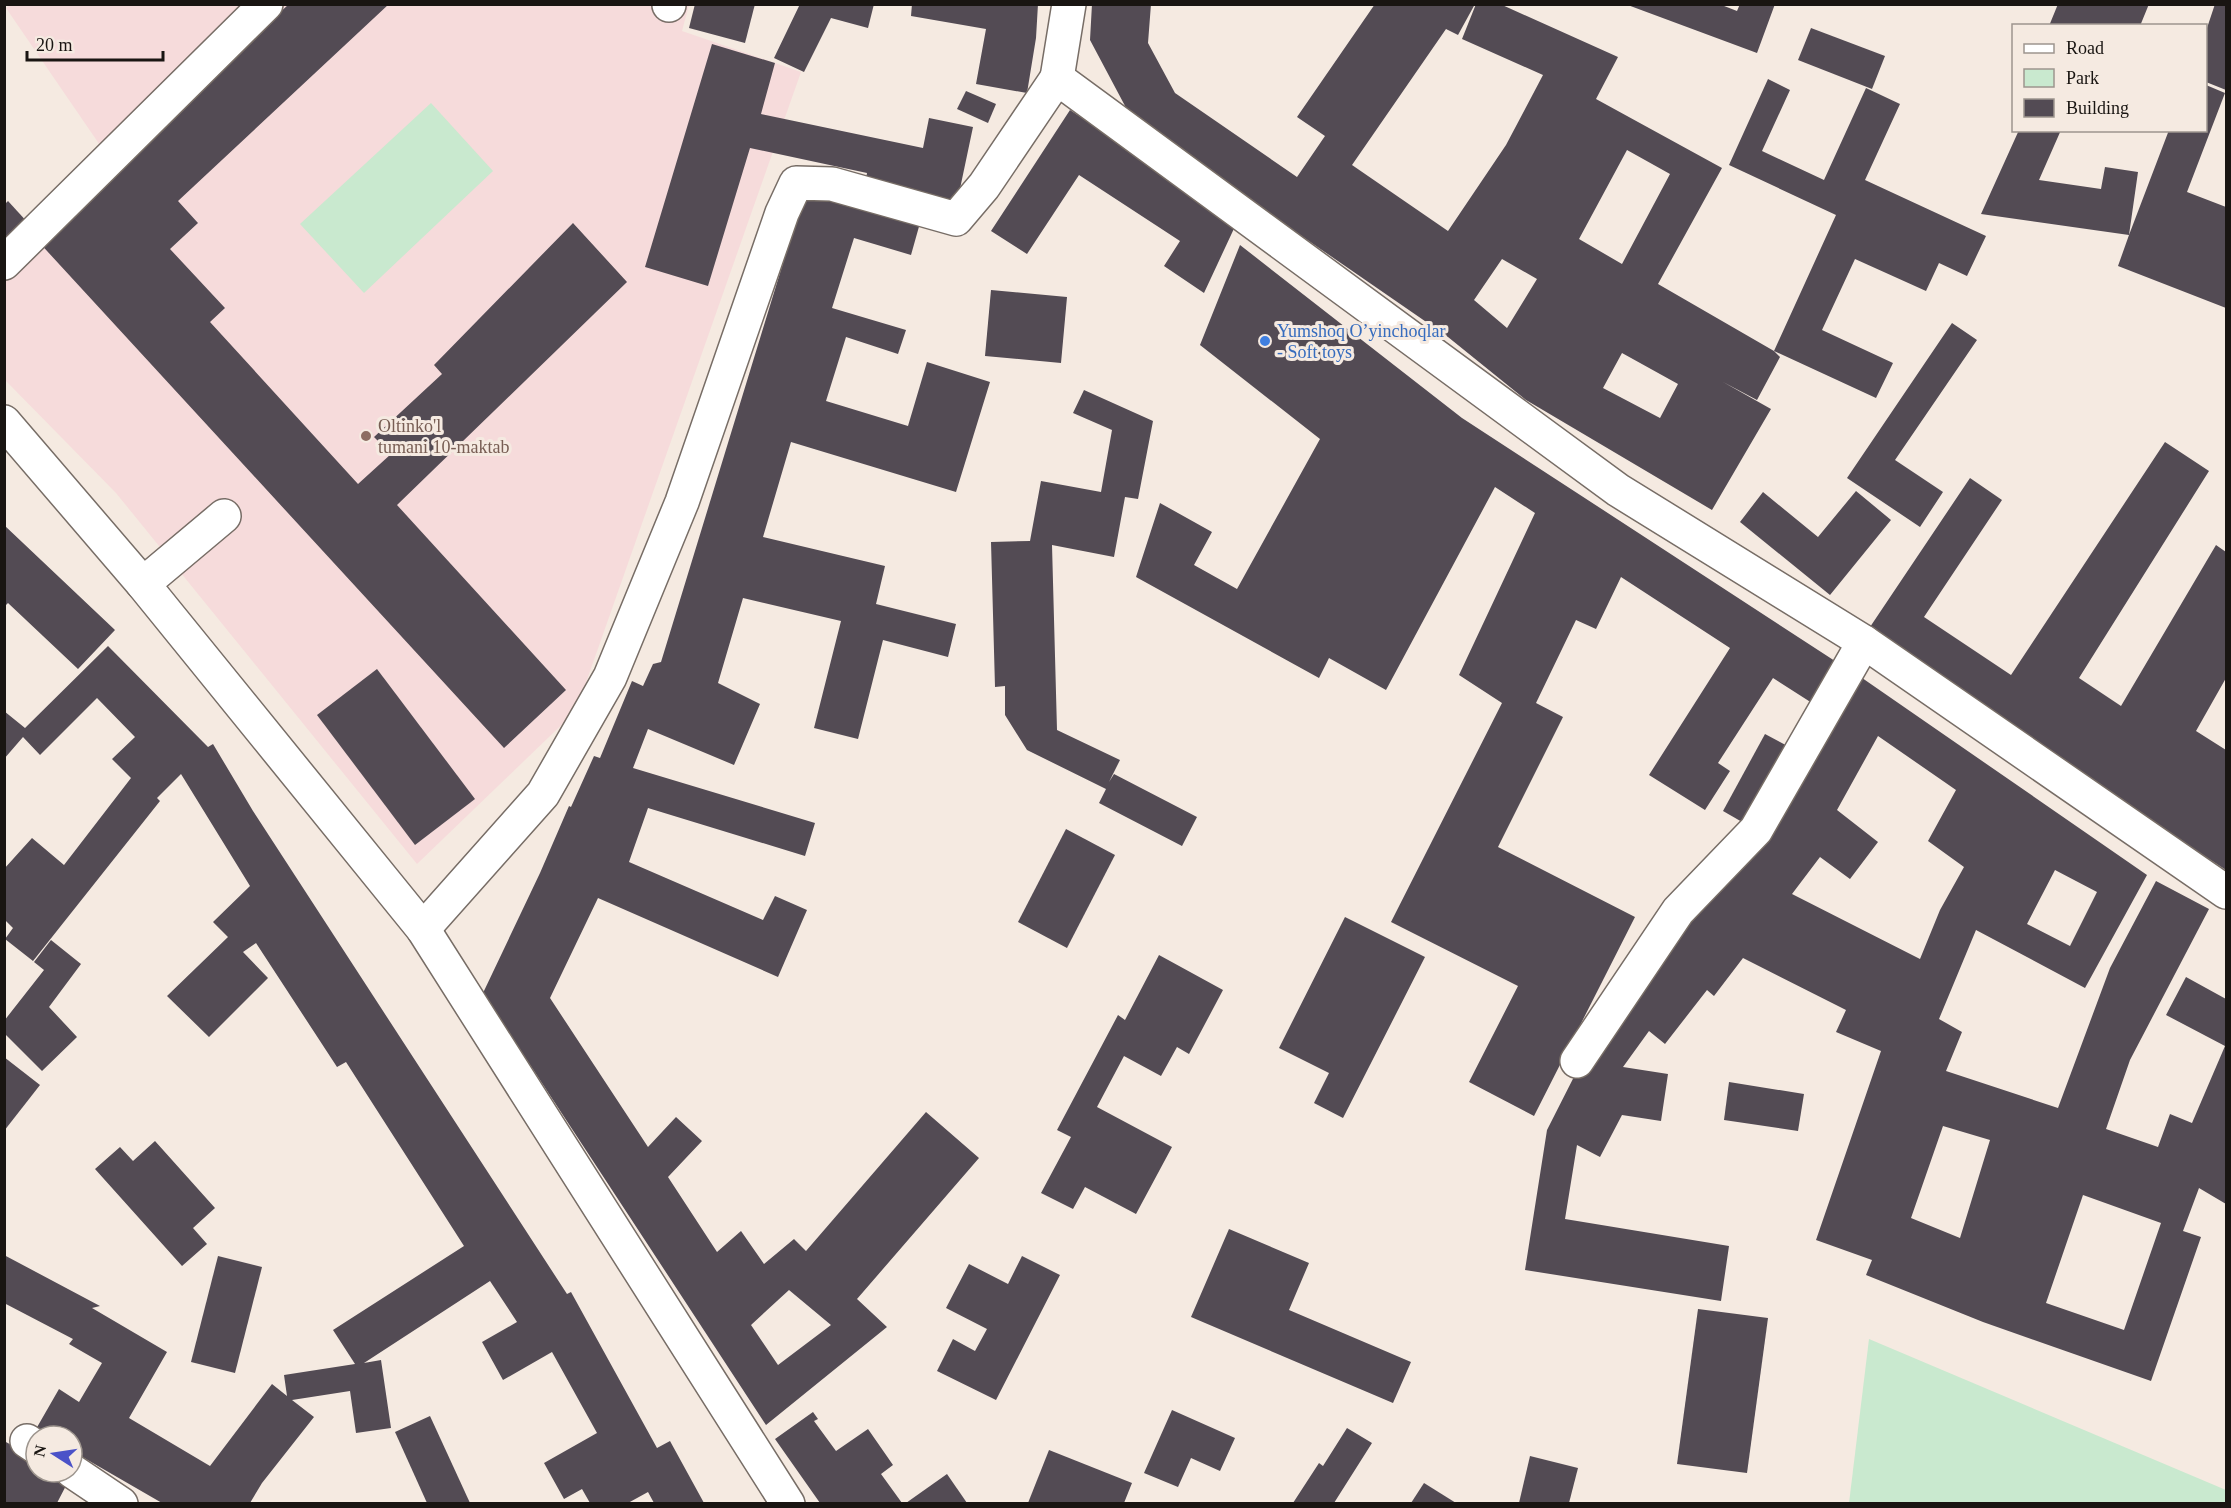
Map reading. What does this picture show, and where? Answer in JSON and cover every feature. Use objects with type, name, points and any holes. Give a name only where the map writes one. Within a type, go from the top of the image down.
[{"type":"street","points":[[4,263],[266,4]]},
{"type":"street","points":[[423,929],[543,794],[610,677],[682,502],[782,213],[796,183],[832,184],[956,219],[984,186],[1057,78],[1070,4]]},
{"type":"street","points":[[1057,78],[1618,490],[1864,642],[2226,892]]},
{"type":"street","points":[[9,439],[143,584],[423,929],[788,1503]]},
{"type":"street","points":[[143,584],[224,516]]},
{"type":"street","points":[[1577,1061],[1678,911],[1756,830],[1864,642]]},
{"type":"street","points":[[84,1479],[120,1503]]},
{"type":"shaded area","name":"Oltinko'l tumani 10-maktab","points":[[10,5],[689,5],[682,31],[801,72],[576,711],[417,864],[116,493],[5,380],[5,253],[106,154],[6,8]]},
{"type":"green space","points":[[431,103],[493,171],[364,293],[300,224]]},
{"type":"green space","points":[[1869,1339],[2226,1490],[2226,1503],[1849,1503]]},
{"type":"building","points":[[289,4],[389,4],[178,201],[198,223],[170,249],[225,308],[210,322],[358,484],[391,454],[374,437],[442,374],[434,365],[573,223],[627,282],[397,505],[566,690],[504,748],[36,239]]},
{"type":"building","points":[[695,4],[755,4],[745,43],[689,28]]},
{"type":"building","points":[[800,4],[874,4],[868,28],[831,18],[804,72],[774,58]]},
{"type":"building","points":[[912,4],[1038,4],[1036,38],[1027,93],[976,84],[986,29],[911,16]]},
{"type":"building","points":[[1092,4],[1151,4],[1148,43],[1175,93],[1297,177],[1325,136],[1297,117],[1375,4],[1475,4],[1458,35],[1446,29],[1352,165],[1448,231],[1506,145],[1543,75],[1462,39],[1476,4],[1500,4],[1618,57],[1596,99],[1722,168],[1658,284],[1774,351],[1780,357],[1757,400],[1723,382],[1771,409],[1712,510],[1526,400],[1448,337],[1132,119],[1090,40]],"holes":[[[1627,150],[1670,174],[1622,264],[1579,239]],[[1502,259],[1537,279],[1507,328],[1474,300]],[[1622,353],[1678,384],[1660,418],[1603,388]]]},
{"type":"building","points":[[1625,4],[1719,4],[1737,11],[1740,4],[1775,4],[1757,53]]},
{"type":"building","points":[[2058,4],[2149,4],[2141,24],[2050,24]]},
{"type":"building","points":[[2215,4],[2226,4],[2226,90],[2207,82],[2207,28]]},
{"type":"building","points":[[1811,28],[1885,56],[1872,89],[1798,60]]},
{"type":"building","points":[[712,44],[775,63],[761,114],[923,148],[929,118],[973,127],[957,203],[865,184],[867,173],[750,148],[708,286],[645,267]]},
{"type":"building","points":[[1768,79],[1790,90],[1762,151],[1824,180],[1866,88],[1900,104],[1865,180],[1986,236],[1967,276],[1939,263],[1926,291],[1855,259],[1822,330],[1893,363],[1876,398],[1774,351],[1836,215],[1729,165]]},
{"type":"building","points":[[2207,85],[2225,93],[2187,192],[2226,207],[2226,308],[2118,266],[2168,132],[2207,132]]},
{"type":"building","points":[[966,91],[996,104],[988,123],[957,109]]},
{"type":"building","points":[[1070,110],[1238,220],[1204,293],[1164,266],[1180,241],[1079,175],[1027,254],[991,231]]},
{"type":"building","points":[[2018,132],[2060,132],[2039,180],[2101,189],[2105,167],[2138,172],[2129,235],[1981,214]]},
{"type":"building","points":[[806,188],[920,223],[911,255],[854,238],[832,308],[906,330],[898,354],[846,337],[826,401],[908,426],[927,362],[990,382],[956,492],[791,442],[763,537],[885,566],[876,604],[956,624],[948,657],[883,640],[858,739],[814,728],[841,621],[743,598],[718,683],[760,704],[734,765],[648,729],[633,768],[815,823],[805,856],[648,808],[629,862],[763,920],[775,896],[807,910],[778,977],[598,898],[550,998],[648,1147],[676,1117],[702,1141],[668,1177],[717,1252],[741,1231],[764,1264],[794,1239],[806,1251],[926,1112],[979,1158],[857,1299],[887,1327],[766,1425],[483,993],[569,806],[571,807],[594,756],[600,758],[632,681],[643,686],[653,664],[661,662]],"holes":[[[789,1290],[831,1325],[778,1365],[751,1325]]]},
{"type":"building","points":[[8,201],[29,224],[4,246],[4,205]]},
{"type":"building","points":[[1240,245],[1462,418],[1838,663],[1812,703],[1773,678],[1718,763],[1730,771],[1705,810],[1649,775],[1730,648],[1621,577],[1596,629],[1576,620],[1536,703],[1563,717],[1498,847],[1635,917],[1534,1116],[1469,1082],[1518,986],[1391,922],[1502,703],[1459,675],[1535,513],[1495,487],[1386,690],[1329,658],[1319,678],[1136,577],[1160,503],[1212,532],[1194,565],[1237,589],[1320,439],[1200,345]]},
{"type":"building","points":[[991,290],[1067,297],[1061,363],[985,356]]},
{"type":"building","points":[[1952,323],[1977,340],[1895,460],[1943,492],[1920,527],[1847,478]]},
{"type":"building","points":[[1084,390],[1153,421],[1138,499],[1125,497],[1114,557],[1052,545],[1057,730],[1120,760],[1109,782],[1114,774],[1197,817],[1182,846],[1099,803],[1106,789],[1027,750],[1005,715],[1005,686],[995,687],[991,542],[1030,541],[1041,481],[1101,492],[1112,430],[1073,413]]},
{"type":"building","points":[[2165,442],[2209,471],[2079,678],[2121,706],[2216,545],[2226,552],[2226,678],[2196,731],[2226,750],[2226,870],[2118,800],[1868,630],[1970,478],[2002,500],[1924,617],[2011,675]]},
{"type":"building","points":[[1856,491],[1891,520],[1830,595],[1740,522],[1763,492],[1818,537]]},
{"type":"building","points":[[4,525],[115,630],[78,669],[8,603],[4,607]]},
{"type":"building","points":[[108,646],[208,747],[213,744],[253,811],[567,1294],[571,1292],[657,1448],[670,1441],[704,1503],[654,1503],[648,1492],[628,1503],[590,1503],[582,1489],[564,1499],[544,1463],[597,1433],[552,1352],[503,1380],[482,1342],[517,1322],[490,1281],[364,1363],[381,1360],[391,1428],[356,1433],[350,1391],[292,1400],[314,1417],[262,1483],[250,1503],[162,1503],[84,1458],[84,1424],[39,1424],[59,1389],[79,1402],[102,1363],[69,1344],[73,1339],[4,1303],[4,1255],[100,1306],[92,1308],[167,1352],[129,1418],[210,1466],[272,1384],[287,1396],[284,1375],[355,1364],[333,1330],[464,1246],[346,1062],[337,1067],[256,943],[243,952],[268,978],[209,1037],[167,996],[228,937],[213,922],[250,886],[181,774],[157,798],[160,801],[33,961],[5,939],[13,928],[4,919],[4,869],[32,838],[64,865],[131,778],[112,759],[135,737],[97,698],[40,755],[23,737],[4,759],[4,711],[25,728]]},
{"type":"building","points":[[377,669],[475,799],[415,845],[317,715]]},
{"type":"building","points":[[1852,671],[2147,875],[2085,988],[1976,930],[1939,1019],[1962,1032],[1946,1071],[2058,1108],[2110,968],[2156,881],[2209,909],[2130,1060],[2106,1129],[2158,1147],[2170,1114],[2192,1123],[2225,1046],[2166,1015],[2186,977],[2226,999],[2226,1204],[2199,1188],[2183,1231],[2201,1237],[2151,1381],[1983,1322],[1866,1275],[1872,1260],[1816,1240],[1881,1051],[1836,1032],[1846,1010],[1743,958],[1714,996],[1707,990],[1665,1044],[1649,1031],[1623,1067],[1668,1074],[1661,1121],[1622,1115],[1600,1157],[1577,1145],[1565,1219],[1729,1246],[1721,1301],[1525,1270],[1547,1130],[1582,1061]],"holes":[[[1878,736],[1956,790],[1928,841],[1964,867],[1940,910],[1920,959],[1792,894],[1820,857],[1850,879],[1878,842],[1837,810]],[[2055,870],[2097,892],[2070,946],[2027,924]],[[1943,1126],[1990,1140],[1960,1238],[1911,1218]],[[2083,1195],[2161,1223],[2124,1330],[2046,1303]]]},
{"type":"building","points":[[1765,734],[1799,752],[1756,830],[1723,811]]},
{"type":"building","points":[[1066,829],[1115,855],[1067,948],[1018,922]]},
{"type":"building","points":[[1345,917],[1425,957],[1343,1118],[1314,1103],[1329,1073],[1279,1048]]},
{"type":"building","points":[[51,940],[81,964],[49,1007],[77,1037],[42,1071],[4,1033],[4,1021],[44,970],[34,962]]},
{"type":"building","points":[[1159,955],[1223,990],[1189,1054],[1177,1047],[1161,1076],[1124,1056],[1097,1107],[1172,1147],[1136,1214],[1085,1187],[1073,1209],[1041,1193],[1071,1137],[1057,1130],[1118,1015],[1125,1020]]},
{"type":"building","points":[[4,1057],[40,1085],[4,1131]]},
{"type":"building","points":[[1729,1082],[1804,1094],[1798,1131],[1724,1120]]},
{"type":"building","points":[[155,1141],[215,1208],[193,1228],[207,1244],[182,1266],[95,1169],[120,1147],[133,1161]]},
{"type":"building","points":[[1229,1229],[1309,1263],[1289,1310],[1411,1362],[1393,1403],[1191,1317]]},
{"type":"building","points":[[218,1256],[262,1267],[235,1373],[191,1362]]},
{"type":"building","points":[[1022,1256],[1060,1275],[996,1400],[937,1371],[953,1339],[975,1351],[987,1329],[946,1308],[969,1264],[1008,1284]]},
{"type":"building","points":[[1698,1309],[1768,1318],[1747,1473],[1677,1464]]},
{"type":"building","points":[[1172,1410],[1235,1438],[1220,1471],[1191,1458],[1178,1487],[1144,1473]]},
{"type":"building","points":[[813,1412],[818,1419],[814,1421],[836,1451],[868,1429],[893,1465],[881,1474],[902,1503],[820,1503],[775,1439]]},
{"type":"building","points":[[430,1416],[470,1503],[427,1503],[395,1432]]},
{"type":"building","points":[[1347,1428],[1372,1443],[1334,1503],[1293,1503],[1319,1463],[1323,1466]]},
{"type":"building","points":[[4,1441],[24,1452],[24,1484],[67,1484],[57,1503],[4,1503]]},
{"type":"building","points":[[1049,1450],[1132,1483],[1124,1503],[1028,1503]]},
{"type":"building","points":[[1530,1456],[1578,1468],[1569,1503],[1519,1503]]},
{"type":"building","points":[[947,1474],[967,1503],[906,1503]]},
{"type":"building","points":[[1424,1483],[1456,1503],[1411,1503]]},
{"type":"place","name":"Yumshoq O’yinchoqlar - Soft toys","points":[[1265,341]]},
{"type":"place","name":"Oltinko'l tumani 10-maktab","points":[[366,436]]}]
